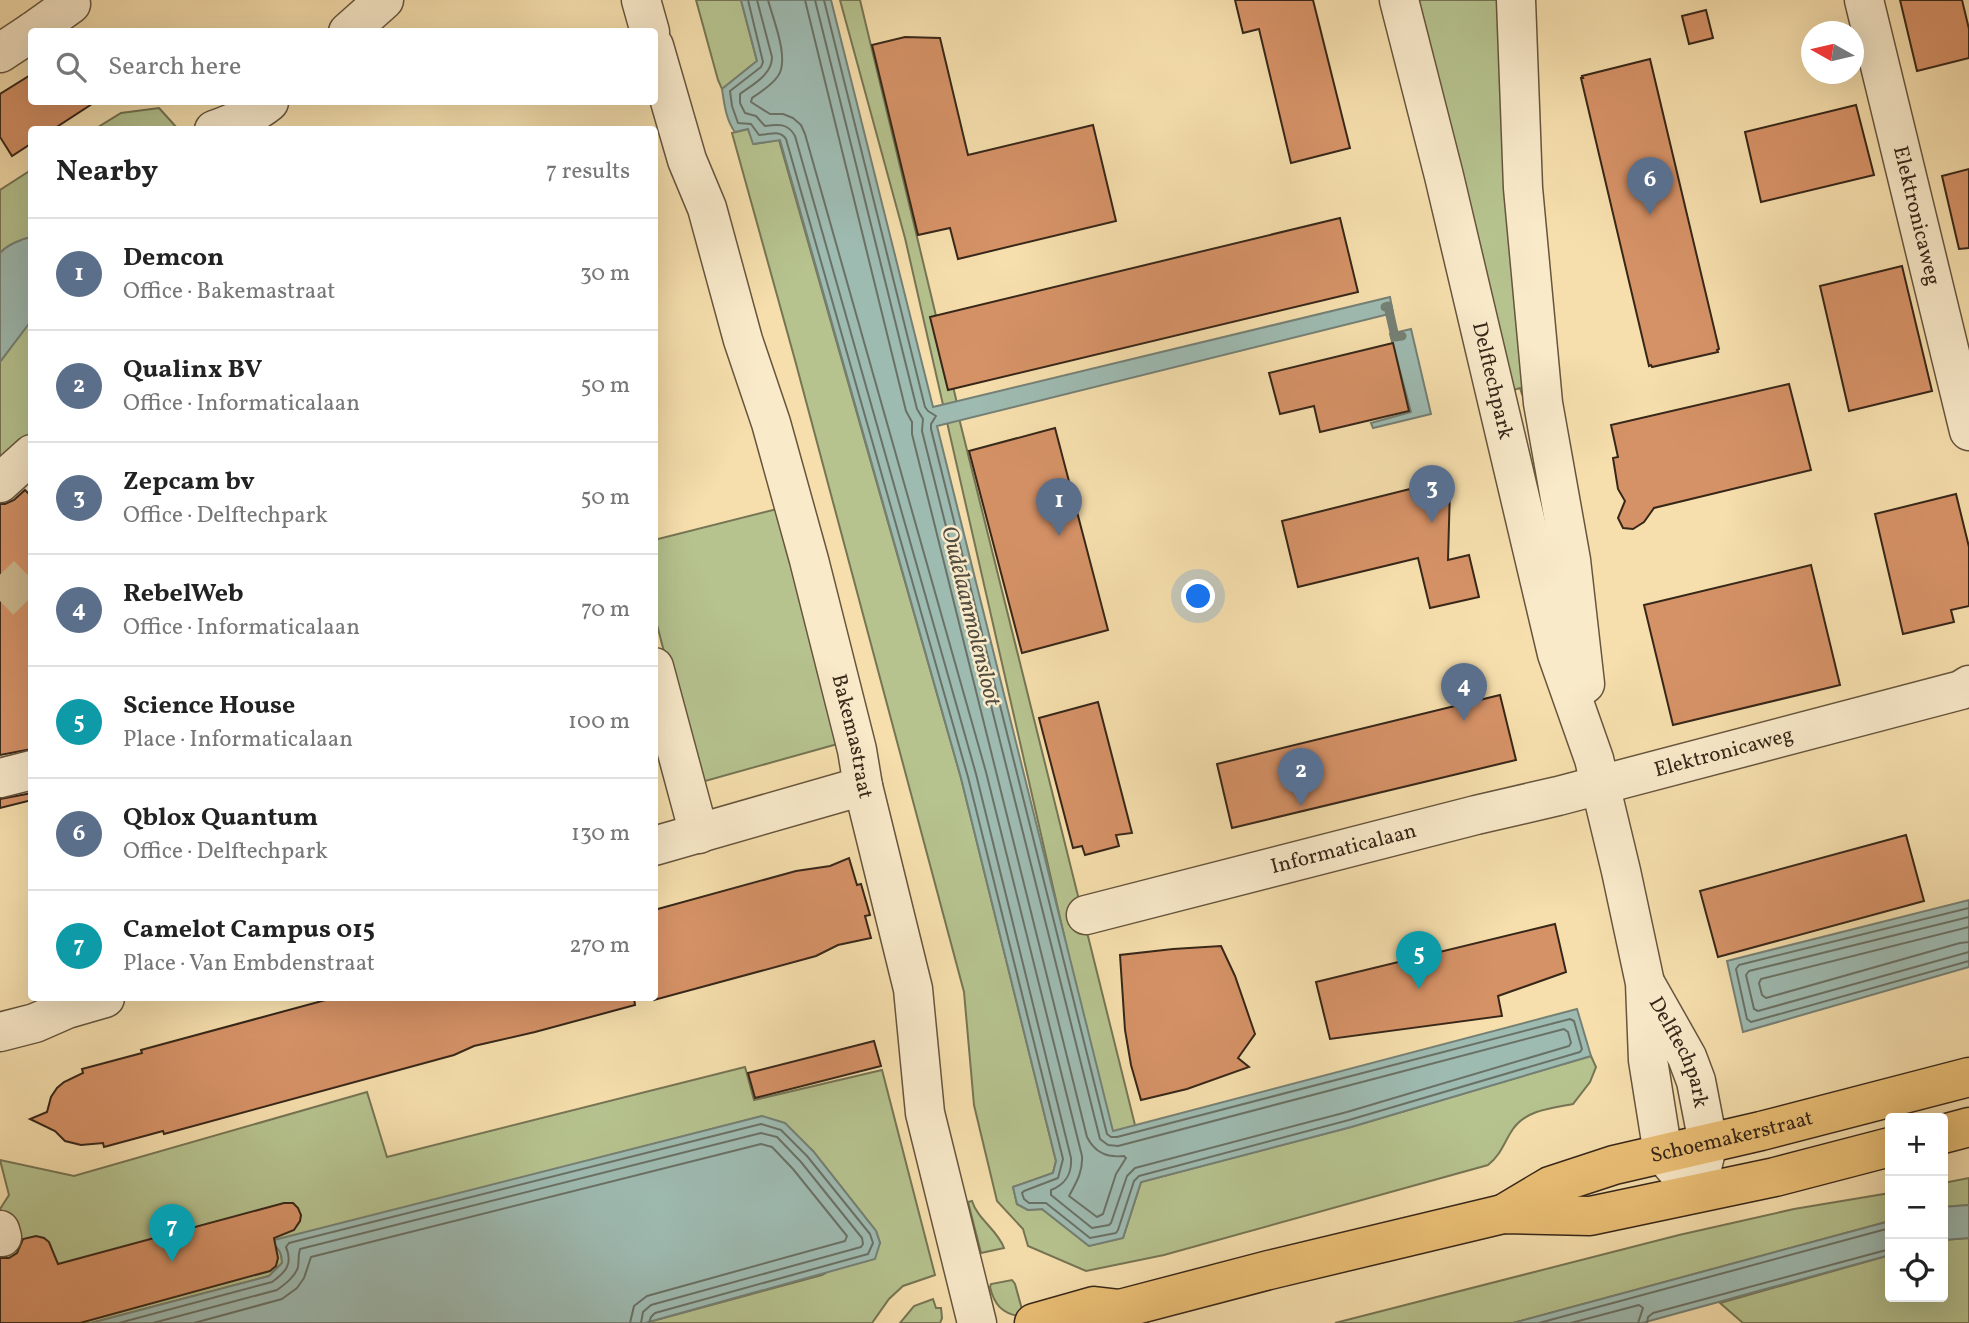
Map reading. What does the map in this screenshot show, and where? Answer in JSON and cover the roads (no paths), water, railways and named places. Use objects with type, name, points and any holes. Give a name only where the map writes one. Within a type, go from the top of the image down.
[{"type":"main road","name":"Schoemakerstraat","points":[[1503,1214],[1550,1186],[1614,1165],[1969,1077]]},
{"type":"main road","points":[[1948,1133],[1969,1127]]},
{"type":"main road","name":"Schoemakerstraat","points":[[1034,1323],[1094,1306],[1112,1316],[1269,1270],[1503,1214],[1590,1216],[1775,1177],[1885,1148]]},
{"type":"street","points":[[352,28],[384,0]]},
{"type":"street","points":[[641,0],[649,28]]},
{"type":"street","name":"Delftechpark","points":[[1399,0],[1444,176],[1557,654],[1597,772]]},
{"type":"street","name":"Delftechpark","points":[[1516,0],[1523,188],[1542,390],[1571,560],[1597,772],[1645,983],[1648,1060],[1663,1154]]},
{"type":"street","name":"Elektronicaweg","points":[[1864,0],[1969,430]]},
{"type":"street","points":[[38,28],[71,4]]},
{"type":"street","points":[[0,53],[28,35]]},
{"type":"street","name":"Bakemastraat","points":[[658,60],[771,423],[809,560],[913,989],[925,1113],[977,1323]]},
{"type":"street","points":[[225,126],[265,105]]},
{"type":"street","points":[[0,483],[28,458]]},
{"type":"street","points":[[658,682],[699,834]]},
{"type":"street","name":"Elektronicaweg","points":[[1597,772],[1961,690],[1969,685]]},
{"type":"street","points":[[0,778],[28,770]]},
{"type":"street","name":"Informaticalaan","points":[[1086,915],[1558,796],[1597,772]]},
{"type":"street","points":[[658,844],[863,786]]},
{"type":"street","name":"Delftechpark","points":[[1645,983],[1687,1057],[1696,1081],[1708,1143],[1696,1193]]},
{"type":"street","points":[[0,1032],[35,1023],[95,1001]]},
{"type":"street","points":[[1663,1154],[1696,1193]]},
{"type":"water","name":"Oudelaanmolensloot","points":[[741,0],[831,0],[933,407],[1390,297],[1393,313],[937,426],[1113,1131],[1577,1009],[1591,1056],[1351,1127],[1141,1182],[1123,1238],[1089,1246],[1042,1209],[1028,1210],[1017,1204],[1013,1187],[1053,1173],[1056,1161],[961,778],[780,140],[753,144],[748,129],[735,132],[726,111],[722,89],[757,61]]},
{"type":"water","points":[[28,238],[28,325],[0,362],[0,253]]},
{"type":"water","points":[[1411,329],[1431,414],[1373,428],[1371,423],[1411,412],[1390,334]]},
{"type":"water","points":[[1969,900],[1969,967],[1743,1032],[1727,961]]},
{"type":"water","points":[[762,1116],[785,1123],[813,1151],[876,1231],[880,1243],[875,1259],[645,1323],[91,1323],[269,1276],[282,1263],[279,1250],[270,1241]]},
{"type":"water","points":[[1969,1205],[1969,1238],[1948,1240],[1948,1207]]},
{"type":"water","points":[[1885,1222],[1885,1256],[1642,1323],[1513,1323]]},
{"type":"waterway","points":[[1385,307],[1388,306],[1395,337],[1402,336]]},
{"type":"tunnel","points":[[0,601],[28,574]]},
{"type":"place","name":"Qblox Quantum","points":[[1650,215]]},
{"type":"place","name":"Zepcam bv","points":[[1432,523]]},
{"type":"place","name":"Demcon","points":[[1059,536]]},
{"type":"place","name":"RebelWeb","points":[[1464,721]]},
{"type":"place","name":"Qualinx BV","points":[[1301,806]]},
{"type":"place","name":"Science House","points":[[1419,989]]},
{"type":"place","name":"Camelot Campus 015","points":[[172,1262]]}]
